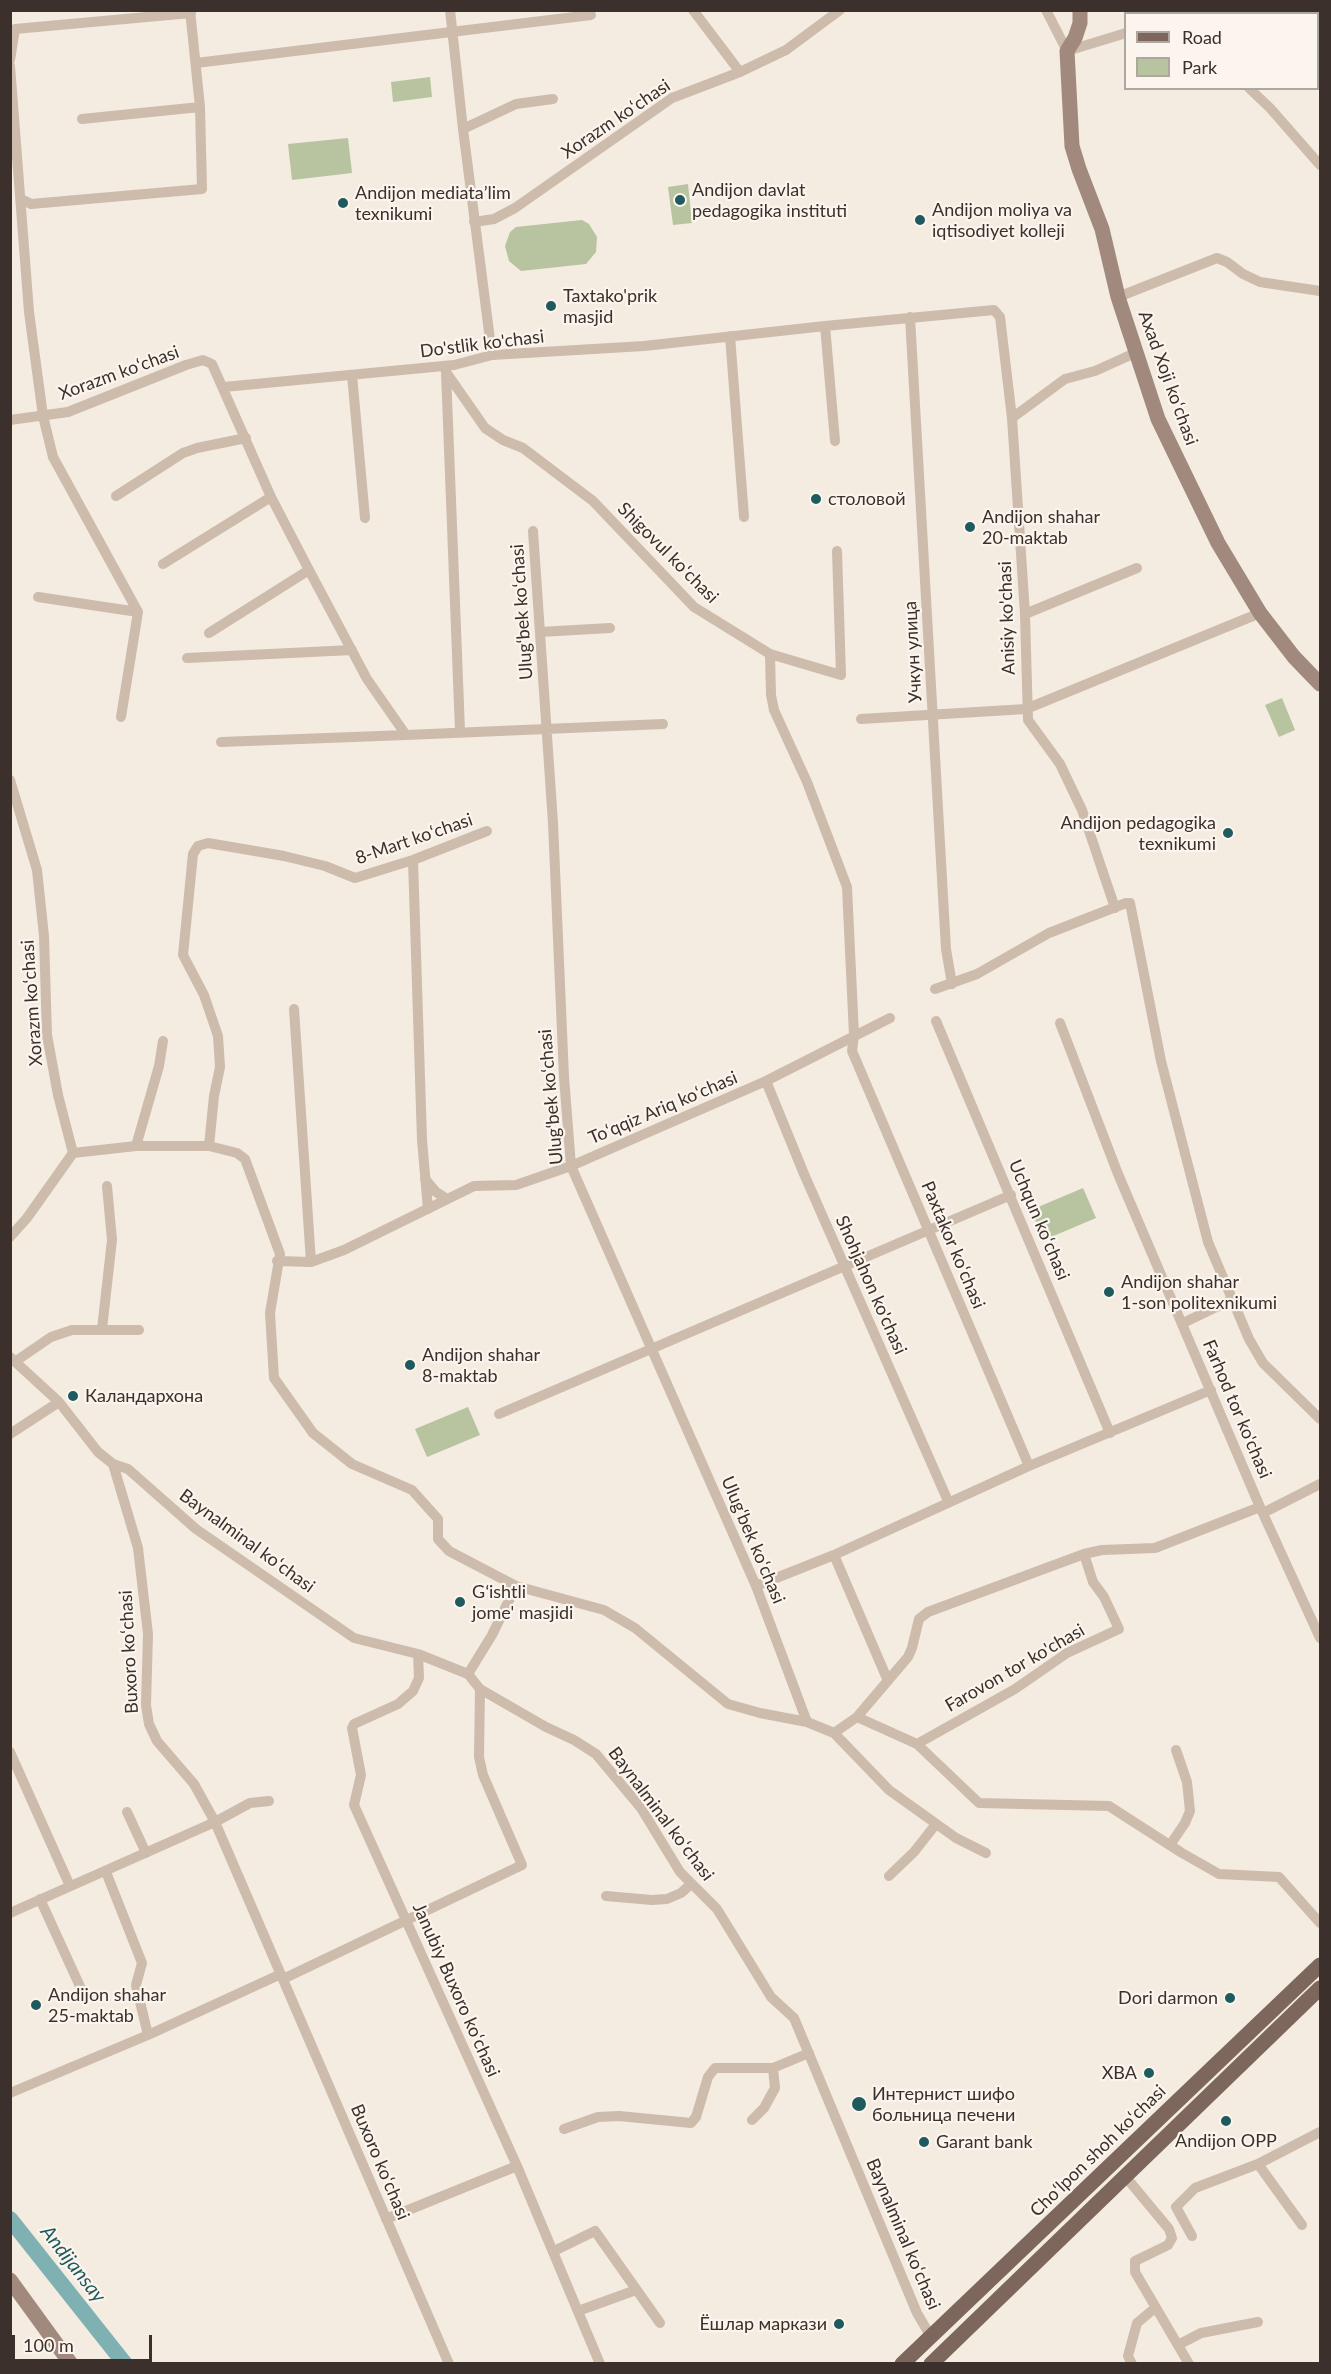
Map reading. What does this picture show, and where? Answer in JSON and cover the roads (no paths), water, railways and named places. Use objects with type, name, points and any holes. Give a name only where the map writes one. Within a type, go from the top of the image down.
[{"type":"main road","name":"Choʻlpon shoh koʻchasi","points":[[902,2364],[1320,1965]]},
{"type":"main road","name":"Choʻlpon shoh koʻchasi","points":[[931,2364],[1320,1988]]},
{"type":"main road","points":[[931,2337],[944,2351]]},
{"type":"street","points":[[450,10],[492,355]]},
{"type":"street","points":[[693,10],[740,72]]},
{"type":"street","name":"Xorazm koʻchasi","points":[[474,222],[494,219],[515,208],[672,98],[740,72],[786,50],[840,10]]},
{"type":"street","points":[[1046,10],[1067,51]]},
{"type":"street","points":[[1067,51],[1080,23],[1080,10]]},
{"type":"street","points":[[10,60],[15,28],[191,12],[200,107],[202,189],[31,204],[21,199]]},
{"type":"street","points":[[1191,12],[1203,12]]},
{"type":"street","points":[[196,63],[452,30],[591,15]]},
{"type":"street","points":[[1067,51],[1124,33]]},
{"type":"street","name":"Axad Xoji koʻchasi","points":[[1067,51],[1072,146],[1078,169],[1102,229],[1118,297],[1158,419],[1218,543],[1260,613],[1294,657],[1320,684]]},
{"type":"street","points":[[10,66],[29,312],[43,416],[52,457],[138,612],[121,717]]},
{"type":"street","points":[[1251,90],[1320,165]]},
{"type":"street","points":[[463,129],[516,104],[553,99]]},
{"type":"street","points":[[82,119],[200,107]]},
{"type":"street","points":[[1118,297],[1217,258],[1260,282],[1320,291]]},
{"type":"street","name":"Do'stlik ko'chasi","points":[[224,387],[446,368],[492,355],[644,346],[994,310]]},
{"type":"street","name":"Anisiy ko'chasi","points":[[994,310],[1000,317],[1012,418],[1028,720],[1060,764],[1082,810],[1115,908]]},
{"type":"street","name":"Учкун улица","points":[[910,317],[945,949],[952,984]]},
{"type":"street","points":[[825,326],[834,441]]},
{"type":"street","points":[[730,336],[744,517]]},
{"type":"street","points":[[1012,418],[1065,379],[1095,371],[1136,353]]},
{"type":"street","name":"Xorazm koʻchasi","points":[[10,420],[68,412],[203,360],[212,364],[271,496],[309,570],[367,679],[406,735]]},
{"type":"street","points":[[446,368],[460,731]]},
{"type":"street","name":"Shigovul koʻchasi","points":[[446,368],[485,428],[503,440],[523,448],[592,501],[694,607],[770,654],[841,675],[837,551]]},
{"type":"street","points":[[352,375],[365,518]]},
{"type":"street","points":[[116,496],[183,453],[246,438]]},
{"type":"street","points":[[163,564],[271,496]]},
{"type":"street","name":"Ulugʻbek koʻchasi","points":[[533,531],[547,729],[564,1077],[571,1166],[756,1586],[807,1722]]},
{"type":"street","points":[[1024,614],[1137,568]]},
{"type":"street","points":[[209,633],[309,570]]},
{"type":"street","points":[[38,597],[138,612]]},
{"type":"street","points":[[861,719],[1026,709],[1260,613]]},
{"type":"street","points":[[540,632],[610,628]]},
{"type":"street","points":[[187,658],[352,651]]},
{"type":"street","points":[[770,654],[771,694],[774,710],[807,782],[847,887],[854,1035]]},
{"type":"street","points":[[221,742],[663,724]]},
{"type":"street","name":"Xorazm koʻchasi","points":[[10,780],[37,870],[44,936],[47,1035],[58,1095],[73,1153]]},
{"type":"street","name":"8-Mart koʻchasi","points":[[209,1146],[214,1096],[220,1067],[218,1036],[204,994],[183,955],[193,854],[198,846],[208,843],[284,856],[325,866],[355,878],[413,860],[487,831]]},
{"type":"street","points":[[413,860],[422,1140],[428,1209]]},
{"type":"street","points":[[935,989],[976,974],[1049,933],[1126,903],[1132,907],[1161,1060],[1208,1242],[1249,1339],[1263,1363],[1320,1419]]},
{"type":"street","points":[[294,1009],[311,1262]]},
{"type":"street","name":"Toʻqqiz Ariq koʻchasi","points":[[277,1261],[311,1262],[344,1250],[477,1185],[516,1185],[571,1166],[766,1081],[890,1018]]},
{"type":"street","name":"Uchqun koʻchasi","points":[[936,1021],[1110,1433]]},
{"type":"street","name":"Farhod tor ko'chasi","points":[[1060,1023],[1118,1174],[1261,1510],[1320,1638]]},
{"type":"street","name":"Paxtakor koʻchasi","points":[[854,1035],[852,1051],[1029,1466]]},
{"type":"street","points":[[136,1146],[159,1066],[163,1041]]},
{"type":"street","name":"Shohjahon ko'chasi","points":[[766,1081],[948,1501]]},
{"type":"street","points":[[10,1237],[27,1218],[73,1153],[136,1146],[209,1146],[237,1153],[249,1165],[280,1254],[270,1313],[274,1378],[313,1433],[352,1464],[412,1490],[438,1519],[438,1539],[449,1551],[516,1586],[604,1610],[635,1628],[728,1704],[807,1722],[834,1733],[888,1790],[956,1838],[986,1853]]},
{"type":"street","points":[[425,1179],[436,1192],[447,1199]]},
{"type":"street","points":[[102,1329],[112,1240],[107,1186]]},
{"type":"street","points":[[499,1414],[1011,1195]]},
{"type":"street","points":[[1183,1323],[1233,1299]]},
{"type":"street","points":[[13,1359],[51,1336],[72,1330],[139,1330]]},
{"type":"street","name":"Baynalminal koʻchasi","points":[[13,1359],[58,1402],[98,1452],[113,1464],[128,1469],[196,1529],[354,1638],[418,1654],[468,1674],[480,1689],[596,1754],[640,1808],[680,1872],[717,1909],[771,1997],[794,2018],[917,2313],[931,2337]]},
{"type":"street","points":[[756,1586],[834,1555],[948,1501],[1211,1390]]},
{"type":"street","points":[[10,1434],[58,1402]]},
{"type":"street","name":"Buxoro koʻchasi","points":[[113,1464],[138,1548],[148,1634],[146,1705],[149,1724],[157,1741],[194,1784],[215,1822],[449,2364]]},
{"type":"street","points":[[834,1733],[857,1717],[908,1657],[919,1619],[928,1612],[1084,1554],[1102,1550],[1155,1548],[1304,1494],[1320,1484]]},
{"type":"street","name":"Farovon tor ko'chasi","points":[[917,1744],[1015,1689],[1067,1653],[1119,1629],[1093,1582],[1084,1554]]},
{"type":"street","points":[[834,1555],[888,1681]]},
{"type":"street","points":[[468,1674],[492,1635],[516,1586]]},
{"type":"street","name":"Janubiy Buxoro koʻchasi","points":[[418,1654],[419,1678],[413,1690],[398,1704],[352,1728],[362,1775],[354,1805],[517,2166],[600,2364]]},
{"type":"street","points":[[10,2093],[282,1977],[522,1865],[483,1775],[478,1757],[480,1689]]},
{"type":"street","points":[[857,1717],[917,1744],[980,1803],[1109,1806],[1219,1874],[1279,1877],[1320,1923]]},
{"type":"street","points":[[1170,1845],[1190,1811],[1187,1782],[1176,1749]]},
{"type":"street","points":[[10,1752],[70,1886]]},
{"type":"street","points":[[10,1913],[106,1872],[215,1822],[250,1803],[269,1801]]},
{"type":"street","points":[[127,1812],[146,1853]]},
{"type":"street","points":[[889,1876],[914,1852],[936,1824]]},
{"type":"street","points":[[106,1872],[142,1963],[136,1985],[148,2035]]},
{"type":"street","points":[[606,1896],[667,1899],[681,1893],[691,1884]]},
{"type":"street","points":[[40,1899],[83,1993]]},
{"type":"street","points":[[564,2129],[598,2117],[619,2116],[691,2123],[696,2117],[708,2077],[715,2067],[773,2068],[809,2054]]},
{"type":"street","points":[[752,2120],[764,2108],[775,2088],[773,2068]]},
{"type":"street","points":[[1192,2236],[1176,2207],[1195,2188],[1258,2164],[1320,2132]]},
{"type":"street","points":[[1258,2164],[1302,2225]]},
{"type":"street","points":[[386,2219],[517,2166]]},
{"type":"street","points":[[1125,2176],[1168,2229],[1172,2238],[1168,2245],[1135,2261],[1135,2272],[1189,2364]]},
{"type":"street","points":[[554,2251],[595,2231],[660,2323]]},
{"type":"street","points":[[10,2280],[71,2364]]},
{"type":"street","points":[[578,2311],[636,2290]]},
{"type":"street","points":[[1132,2364],[1128,2356],[1137,2324],[1155,2308]]},
{"type":"street","points":[[1178,2345],[1201,2333],[1258,2322]]},
{"type":"waterway","name":"Andijansay","points":[[10,2219],[125,2364]]},
{"type":"place","name":"Andijon davlat pedagogika instituti","points":[[680,200]]},
{"type":"place","name":"Andijon mediataʼlim texnikumi","points":[[343,203]]},
{"type":"place","name":"Andijon moliya va iqtisodiyet kolleji","points":[[920,220]]},
{"type":"place","name":"Taxtako'prik masjid","points":[[551,306]]},
{"type":"place","name":"столовой","points":[[816,499]]},
{"type":"place","name":"Andijon shahar 20-maktab","points":[[970,527]]},
{"type":"place","name":"Andijon pedagogika texnikumi","points":[[1228,833]]},
{"type":"place","name":"Andijon shahar 1-son politexnikumi","points":[[1109,1292]]},
{"type":"place","name":"Andijon shahar 8-maktab","points":[[410,1365]]},
{"type":"place","name":"Каландархона","points":[[73,1396]]},
{"type":"place","name":"Gʻishtli jome' masjidi","points":[[460,1602]]},
{"type":"place","name":"Dori darmon","points":[[1230,1998]]},
{"type":"place","name":"Andijon shahar 25-maktab","points":[[36,2005]]},
{"type":"place","name":"XBA","points":[[1149,2073]]},
{"type":"place","name":"Интернист шифо больница печени","points":[[859,2104]]},
{"type":"place","name":"Andijon OPP","points":[[1226,2121]]},
{"type":"place","name":"Garant bank","points":[[924,2142]]},
{"type":"place","name":"Ёшлар маркази","points":[[839,2324]]}]
